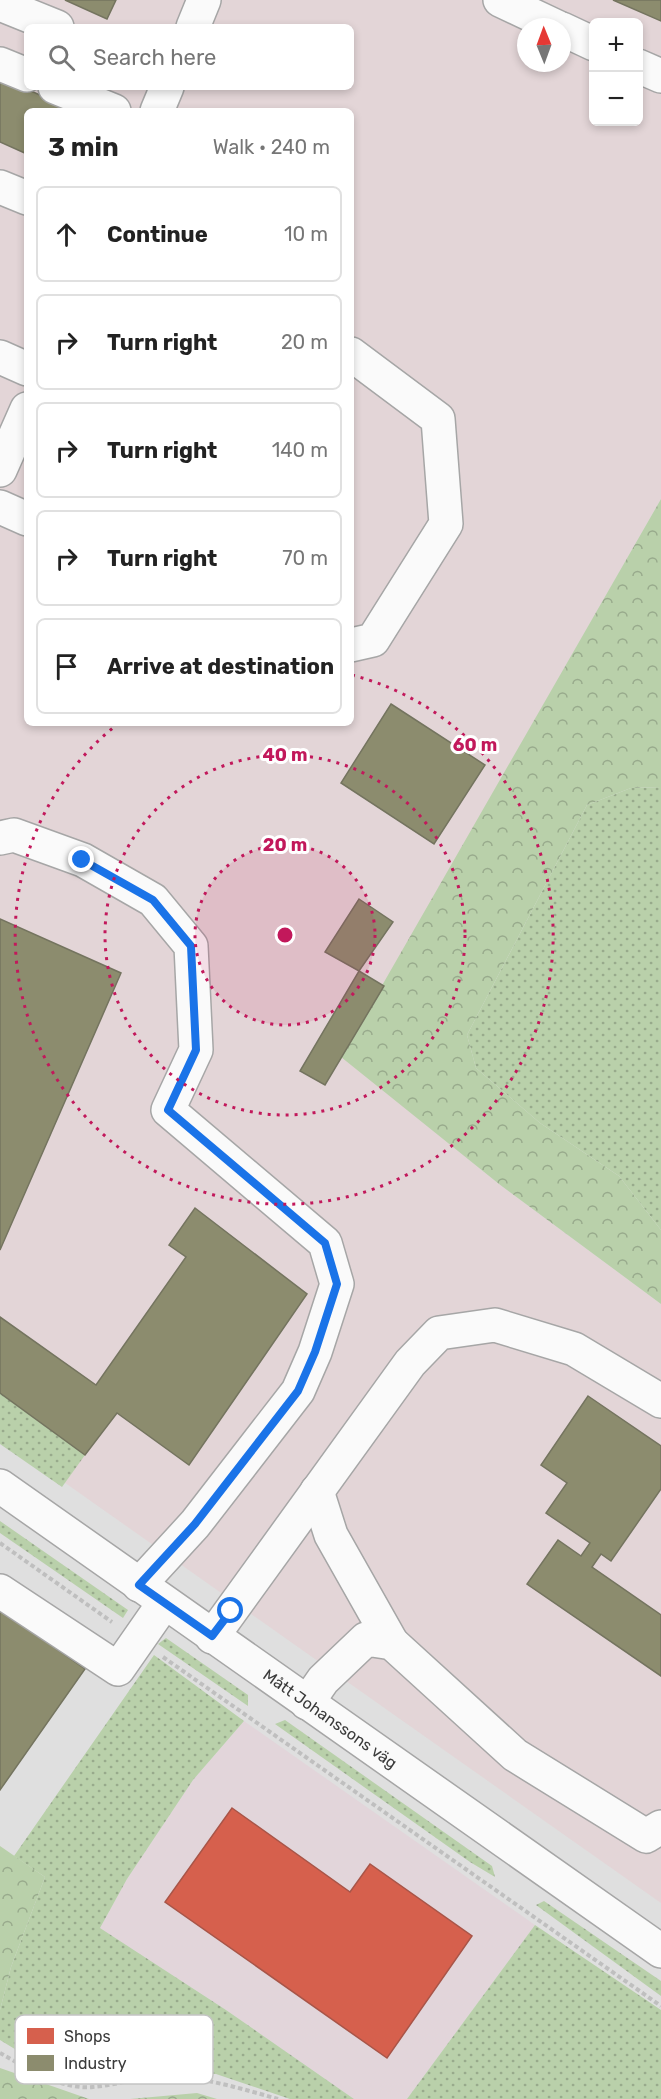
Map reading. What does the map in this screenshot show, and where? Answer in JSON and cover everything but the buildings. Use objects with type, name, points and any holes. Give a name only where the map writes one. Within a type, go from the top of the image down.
[{"type":"street","points":[[194,24],[204,0]]},
{"type":"street","points":[[500,0],[538,18]]},
{"type":"street","points":[[0,4],[50,24]]},
{"type":"street","points":[[571,33],[589,42]]},
{"type":"street","points":[[0,64],[24,74]]},
{"type":"street","points":[[643,68],[661,76]]},
{"type":"street","points":[[63,90],[107,108]]},
{"type":"street","points":[[158,108],[166,90]]},
{"type":"street","points":[[0,187],[24,197]]},
{"type":"street","points":[[354,356],[438,419],[446,524],[373,640],[354,644]]},
{"type":"street","points":[[0,357],[24,368]]},
{"type":"street","points":[[0,470],[24,416]]},
{"type":"street","points":[[0,507],[24,518]]},
{"type":"street","points":[[0,838],[14,835],[82,860],[153,900],[191,946],[196,1050],[168,1110],[325,1243],[337,1284],[315,1352],[298,1391],[195,1524],[152,1594],[138,1640],[118,1669],[0,1591]]},
{"type":"street","points":[[212,1636],[410,1363],[439,1333],[495,1325],[574,1349],[661,1401]]},
{"type":"street","name":"Mått Johanssons väg","points":[[0,1486],[661,1951]]},
{"type":"street","points":[[317,1491],[332,1535],[392,1643],[515,1755],[646,1836],[661,1827]]},
{"type":"street","points":[[307,1703],[324,1680],[366,1639],[392,1643]]},
{"type":"path","points":[[0,1543],[661,2006]]},
{"type":"path","points":[[0,2053],[15,2060]]},
{"type":"path","points":[[213,2083],[278,2099]]},
{"type":"path","points":[[63,2084],[91,2088],[117,2084]]},
{"type":"shaded area","points":[[0,0],[661,0],[661,499],[342,1057],[499,1184],[661,1304],[661,1903],[0,1437]]},
{"type":"shaded area","points":[[244,1721],[535,1925],[407,2099],[354,2099],[226,2010],[100,1928],[127,1879],[193,1780]]},
{"type":"green space","points":[[661,499],[661,787],[631,788],[587,805],[467,1035],[476,1068],[540,1123],[619,1176],[661,1230],[661,1304],[499,1184],[341,1057]]},
{"type":"green space","points":[[661,787],[661,1230],[619,1176],[540,1123],[476,1068],[467,1035],[587,805],[631,788]]},
{"type":"green space","points":[[0,1393],[85,1455],[62,1487],[0,1444]]},
{"type":"green space","points":[[0,1521],[128,1610],[123,1618],[0,1533]]},
{"type":"green space","points":[[166,1638],[248,1695],[248,1706],[158,1644]]},
{"type":"green space","points":[[154,1655],[244,1721],[193,1780],[127,1879],[100,1928],[226,2010],[354,2099],[290,2099],[213,2074],[213,2015],[15,2015],[15,2049],[0,2040],[0,2010],[11,1967],[45,1877],[14,1856]]},
{"type":"green space","points":[[285,1720],[492,1866],[495,1877],[470,1862],[275,1724]]},
{"type":"green space","points":[[0,1846],[45,1877],[11,1967],[0,2010]]},
{"type":"green space","points":[[544,1901],[661,1981],[661,1996],[536,1905]]},
{"type":"green space","points":[[535,1925],[661,2010],[661,2099],[407,2099]]},
{"type":"green space","points":[[0,2068],[15,2073],[15,2084],[46,2084],[89,2099],[0,2099]]},
{"type":"green space","points":[[197,2093],[217,2099],[130,2099]]},
{"type":"route","points":[[82,860],[153,900],[191,946],[196,1050],[168,1110],[325,1243],[337,1284],[315,1352],[298,1391],[195,1524],[139,1585],[212,1636],[231,1611]]}]
